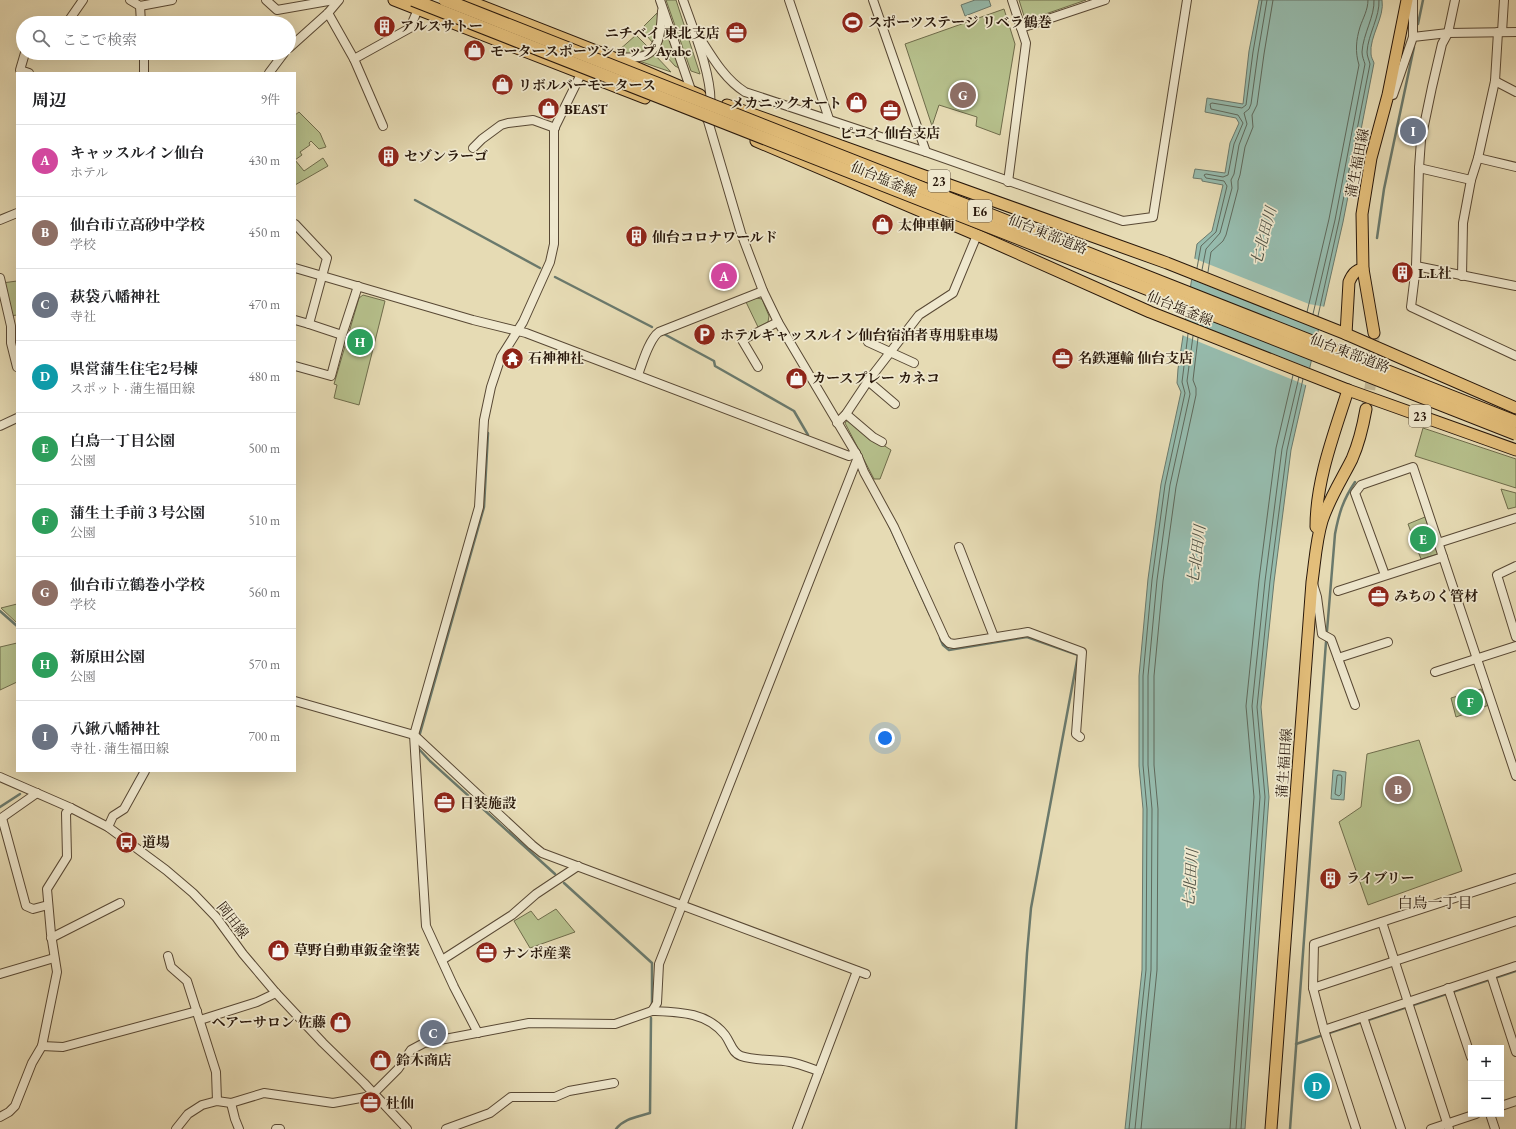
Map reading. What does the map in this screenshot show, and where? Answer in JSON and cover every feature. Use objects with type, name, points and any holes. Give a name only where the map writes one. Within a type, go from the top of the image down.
[{"type":"highway","name":"仙台東部道路","points":[[445,0],[1516,422]]},
{"type":"highway","name":"仙台東部道路","points":[[415,4],[1516,434]]},
{"type":"main road","name":"仙台塩釜線","points":[[394,0],[415,4],[581,74],[708,121],[977,235],[1159,316],[1348,390],[1516,450]]},
{"type":"main road","name":"仙台塩釜線","points":[[466,0],[614,58],[711,99],[1167,264],[1346,334],[1516,408]]},
{"type":"main road","name":"蒲生福田線","points":[[1374,333],[1363,269],[1362,214],[1371,158],[1388,95],[1407,0]]},
{"type":"main road","points":[[1346,334],[1349,282],[1352,274],[1363,269]]},
{"type":"main road","points":[[1317,544],[1316,525],[1322,482],[1329,449],[1348,390]]},
{"type":"main road","name":"蒲生福田線","points":[[1271,1129],[1312,582],[1317,544],[1323,520],[1335,491],[1358,444],[1363,430],[1366,409]]},
{"type":"main road","points":[[1322,482],[1326,487],[1335,491]]},
{"type":"street","points":[[72,16],[84,0]]},
{"type":"street","points":[[130,0],[140,6],[172,0]]},
{"type":"street","points":[[266,0],[277,10],[334,0]]},
{"type":"street","points":[[296,42],[328,13],[339,0]]},
{"type":"street","points":[[683,0],[709,81],[711,99],[708,121]]},
{"type":"street","points":[[789,0],[829,119]]},
{"type":"street","points":[[873,0],[926,152]]},
{"type":"street","points":[[1008,182],[1026,43],[1012,0]]},
{"type":"street","points":[[1021,28],[1105,0]]},
{"type":"street","points":[[692,26],[725,75],[745,92],[926,152],[1008,182],[1123,221],[1153,216],[1187,0]]},
{"type":"street","points":[[1388,95],[1393,95],[1413,37],[1413,0]]},
{"type":"street","points":[[1455,0],[1448,32],[1442,44],[1421,140],[1416,266],[1411,307],[1516,356]]},
{"type":"street","points":[[1462,276],[1463,224],[1471,180],[1478,158],[1495,81],[1504,0]]},
{"type":"street","points":[[614,58],[640,57],[651,52],[658,42],[660,35],[661,3]]},
{"type":"street","points":[[661,3],[691,91],[708,121],[742,233],[763,292],[778,322],[857,455],[864,472],[894,527],[945,639],[948,643],[954,644],[1028,632],[1082,652],[1076,734],[1080,737]]},
{"type":"street","points":[[354,59],[410,28],[415,4]]},
{"type":"street","points":[[140,6],[141,16]]},
{"type":"street","points":[[328,13],[354,59],[384,126]]},
{"type":"street","points":[[1413,37],[1448,32],[1516,32]]},
{"type":"street","points":[[23,60],[20,70],[26,72]]},
{"type":"street","points":[[144,60],[144,72]]},
{"type":"street","points":[[270,72],[279,60]]},
{"type":"street","points":[[478,1032],[454,987],[426,926],[414,735],[479,507],[484,420],[491,388],[501,356],[523,322],[550,262],[554,244],[553,148],[555,128],[581,74]]},
{"type":"street","points":[[1495,81],[1516,92]]},
{"type":"street","points":[[473,148],[501,125],[508,123],[533,120],[555,128]]},
{"type":"street","points":[[1478,158],[1516,167]]},
{"type":"street","points":[[1419,168],[1471,180]]},
{"type":"street","points":[[0,220],[16,213]]},
{"type":"street","points":[[296,225],[327,258],[309,324]]},
{"type":"street","points":[[837,423],[846,414],[868,381],[918,315],[953,293],[977,235]]},
{"type":"street","points":[[1416,266],[1516,286]]},
{"type":"street","points":[[296,268],[473,320],[518,330],[548,340],[849,456],[857,455]]},
{"type":"street","points":[[0,278],[11,326],[11,343],[16,363]]},
{"type":"street","points":[[296,366],[331,376],[342,335],[358,286]]},
{"type":"street","points":[[638,375],[650,345],[658,332],[763,292]]},
{"type":"street","points":[[296,320],[342,335]]},
{"type":"street","points":[[758,367],[742,340],[778,322]]},
{"type":"street","points":[[868,342],[914,363]]},
{"type":"street","points":[[868,381],[895,404]]},
{"type":"street","points":[[846,414],[873,437],[882,442]]},
{"type":"street","points":[[0,426],[16,418]]},
{"type":"street","points":[[652,1011],[657,1003],[659,964],[857,455]]},
{"type":"street","points":[[1385,575],[1355,493],[1361,485],[1413,467],[1478,658],[1516,776]]},
{"type":"street","points":[[1438,543],[1516,518]]},
{"type":"street","points":[[959,547],[994,637]]},
{"type":"street","points":[[1338,591],[1443,557]]},
{"type":"street","points":[[1516,566],[1497,575],[1516,637]]},
{"type":"street","points":[[1312,582],[1317,597],[1322,634],[1331,639],[1355,705]]},
{"type":"street","points":[[1338,658],[1388,642]]},
{"type":"street","points":[[1435,672],[1516,646]]},
{"type":"street","points":[[296,700],[414,735],[532,846],[542,853],[866,974]]},
{"type":"street","points":[[108,827],[113,816],[124,809],[144,772]]},
{"type":"street","name":"岡田線","points":[[0,777],[72,808],[108,827],[166,870],[193,893],[216,917],[243,954],[276,993],[323,1043],[374,1093],[407,1129]]},
{"type":"street","points":[[37,793],[1,818],[26,906],[33,909],[48,905]]},
{"type":"street","points":[[0,1117],[9,1112],[15,1106],[32,1063],[42,1046],[58,972],[54,958],[47,889],[67,856],[66,813],[72,808]]},
{"type":"street","points":[[442,960],[512,915],[536,894],[578,866]]},
{"type":"street","points":[[1356,1129],[1325,1033],[1313,988],[1314,944],[1516,878]]},
{"type":"street","points":[[52,938],[120,903]]},
{"type":"street","points":[[1313,988],[1516,921]]},
{"type":"street","points":[[1382,922],[1449,1126]]},
{"type":"street","points":[[168,956],[171,967],[187,981],[200,1020],[216,1072],[216,1101]]},
{"type":"street","points":[[0,974],[54,958]]},
{"type":"street","points":[[1325,1033],[1492,978],[1516,966]]},
{"type":"street","points":[[797,1129],[857,971]]},
{"type":"street","points":[[1492,978],[1516,1052]]},
{"type":"street","points":[[1449,991],[1468,1048]]},
{"type":"street","points":[[200,1020],[257,1002],[276,993]]},
{"type":"street","points":[[42,1046],[63,1047],[196,1010]]},
{"type":"street","points":[[176,1129],[188,1114],[202,1105],[216,1101],[231,1103],[264,1093],[333,1103],[366,1097],[374,1093],[398,1069],[411,1050],[424,1043],[530,1023],[615,1024],[652,1011],[674,1012],[700,1016],[716,1025],[726,1037],[735,1053],[742,1056],[790,1062],[819,1071]]},
{"type":"street","points":[[1364,1020],[1401,1129]]},
{"type":"street","points":[[446,1129],[490,1113],[511,1097],[555,1097],[569,1091],[614,1083]]},
{"type":"street","points":[[1504,1105],[1516,1101]]},
{"type":"street","points":[[231,1103],[239,1129]]},
{"type":"street","points":[[1430,1129],[1449,1126],[1469,1117]]},
{"type":"street","points":[[1491,1117],[1495,1129]]},
{"type":"street","points":[[276,1129],[280,1128]]},
{"type":"green space","points":[[666,0],[676,0],[700,74],[691,71]]},
{"type":"green space","points":[[1019,0],[1086,0],[1031,19],[1024,16]]},
{"type":"green space","points":[[1004,9],[1015,44],[1000,135],[976,126],[977,117],[939,105],[932,126],[905,44]]},
{"type":"green space","points":[[657,13],[659,28],[653,43],[641,29]]},
{"type":"green space","points":[[666,28],[679,68],[675,66],[659,48]]},
{"type":"green space","points":[[636,35],[648,47],[645,50],[634,54],[618,51]]},
{"type":"green space","points":[[653,53],[671,72],[639,61]]},
{"type":"green space","points":[[299,112],[320,133],[326,147],[319,149],[311,141],[309,143],[310,145],[300,152],[302,155],[296,159],[296,114]]},
{"type":"green space","points":[[323,158],[328,166],[296,184],[296,161],[304,171]]},
{"type":"green space","points":[[16,281],[16,315],[10,316],[2,283]]},
{"type":"green space","points":[[363,295],[385,301],[359,405],[334,398],[337,385],[334,384],[359,298]]},
{"type":"green space","points":[[756,298],[762,299],[769,316],[768,322],[758,327],[746,302]]},
{"type":"green space","points":[[849,418],[872,438],[891,450],[880,479],[874,479],[845,423]]},
{"type":"green space","points":[[1423,428],[1516,459],[1516,488],[1415,456]]},
{"type":"green space","points":[[1501,489],[1516,493],[1516,507],[1508,509]]},
{"type":"green space","points":[[1425,517],[1438,554],[1421,559],[1408,524]]},
{"type":"green space","points":[[16,604],[16,622],[1,608]]},
{"type":"green space","points":[[16,643],[16,682],[0,690],[0,647]]},
{"type":"green space","points":[[1481,689],[1489,705],[1456,717],[1451,698]]},
{"type":"green space","points":[[1419,740],[1462,871],[1368,905],[1339,822],[1361,807],[1367,754]]},
{"type":"green space","points":[[556,909],[575,932],[530,948],[514,921],[531,911],[538,920]]},
{"type":"water","points":[[975,0],[989,0],[991,6],[965,16],[961,5]]},
{"type":"water","name":"七北田川","points":[[1259,0],[1382,0],[1382,7],[1372,41],[1371,55],[1374,63],[1343,222],[1291,450],[1274,582],[1261,707],[1269,797],[1245,1129],[1125,1129],[1142,970],[1143,809],[1139,766],[1139,676],[1148,579],[1161,484],[1181,392],[1177,383],[1178,369],[1197,244],[1212,231],[1223,185],[1193,178],[1195,169],[1225,173],[1230,143],[1239,123],[1236,118],[1205,112],[1207,98],[1243,104],[1249,51]]},
{"type":"water","points":[[1333,770],[1346,772],[1344,800],[1331,799]]},
{"type":"pier","points":[[1193,258],[1309,304],[1326,307],[1321,330],[1190,279]]},
{"type":"pier","points":[[1184,319],[1312,369],[1308,386],[1182,335]]},
{"type":"waterway","points":[[1418,24],[1423,0]]},
{"type":"waterway","points":[[1377,238],[1384,189],[1414,47]]},
{"type":"waterway","points":[[415,200],[540,268]]},
{"type":"waterway","points":[[555,277],[652,327]]},
{"type":"waterway","points":[[664,334],[714,361],[715,366],[794,411],[808,435]]},
{"type":"waterway","points":[[419,737],[484,507],[488,433]]},
{"type":"waterway","points":[[1327,631],[1335,534],[1342,507],[1355,482]]},
{"type":"waterway","points":[[889,525],[930,615]]},
{"type":"waterway","points":[[0,611],[16,625]]},
{"type":"waterway","points":[[940,638],[943,645],[949,650],[1027,637],[1078,655],[1031,908],[1016,1129]]},
{"type":"waterway","points":[[1290,1129],[1326,642]]},
{"type":"waterway","points":[[418,748],[430,761],[555,874]]},
{"type":"waterway","points":[[0,807],[20,794]]},
{"type":"waterway","points":[[564,883],[652,963],[652,1005]]},
{"type":"waterway","points":[[1296,1044],[1516,971]]},
{"type":"waterway","points":[[616,1129],[627,1120],[650,1113],[651,1018]]},
{"type":"tunnel","points":[[1367,406],[1373,369],[1374,333]]},
{"type":"place","name":"スポーツステージ リベラ鶴巻","points":[[853,22]]},
{"type":"place","name":"アルスサトー","points":[[385,26]]},
{"type":"place","name":"ニチベイ 東北支店","points":[[736,33]]},
{"type":"place","name":"モータースポーツショップAyabe","points":[[474,51]]},
{"type":"place","name":"リボルバーモータース","points":[[503,85]]},
{"type":"place","name":"仙台市立鶴巻小学校","points":[[963,95]]},
{"type":"place","name":"メカニックオート","points":[[857,103]]},
{"type":"place","name":"BEAST","points":[[548,109]]},
{"type":"place","name":"ピコイ 仙台支店","points":[[890,111]]},
{"type":"place","name":"八鍬八幡神社","points":[[1413,131]]},
{"type":"place","name":"セゾンラーゴ","points":[[389,156]]},
{"type":"place","name":"太伸車輌","points":[[882,225]]},
{"type":"place","name":"仙台コロナワールド","points":[[637,237]]},
{"type":"place","name":"L.L社","points":[[1403,273]]},
{"type":"place","name":"キャッスルイン仙台","points":[[724,276]]},
{"type":"place","name":"ホテルキャッスルイン仙台宿泊者専用駐車場","points":[[704,335]]},
{"type":"place","name":"新原田公園","points":[[360,342]]},
{"type":"place","name":"石神神社","points":[[513,358]]},
{"type":"place","name":"名鉄運輸 仙台支店","points":[[1063,358]]},
{"type":"place","name":"カースプレー カネコ","points":[[797,378]]},
{"type":"place","name":"白鳥一丁目公園","points":[[1423,539]]},
{"type":"place","name":"みちのく管材","points":[[1378,596]]},
{"type":"place","name":"蒲生土手前３号公園","points":[[1470,702]]},
{"type":"place","name":"仙台市立高砂中学校","points":[[1398,789]]},
{"type":"place","name":"日装施設","points":[[444,803]]},
{"type":"place","name":"道場","points":[[126,842]]},
{"type":"place","name":"ライブリー","points":[[1331,878]]},
{"type":"place","name":"草野自動車鈑金塗装","points":[[279,950]]},
{"type":"place","name":"ナンポ産業","points":[[486,953]]},
{"type":"place","name":"ヘアーサロン 佐藤","points":[[341,1022]]},
{"type":"place","name":"萩袋八幡神社","points":[[433,1033]]},
{"type":"place","name":"鈴木商店","points":[[381,1060]]},
{"type":"place","name":"県営蒲生住宅2号棟","points":[[1317,1086]]},
{"type":"place","name":"杜仙","points":[[371,1103]]},
{"type":"district","name":"白鳥一丁目","points":[[1435,902]]}]
